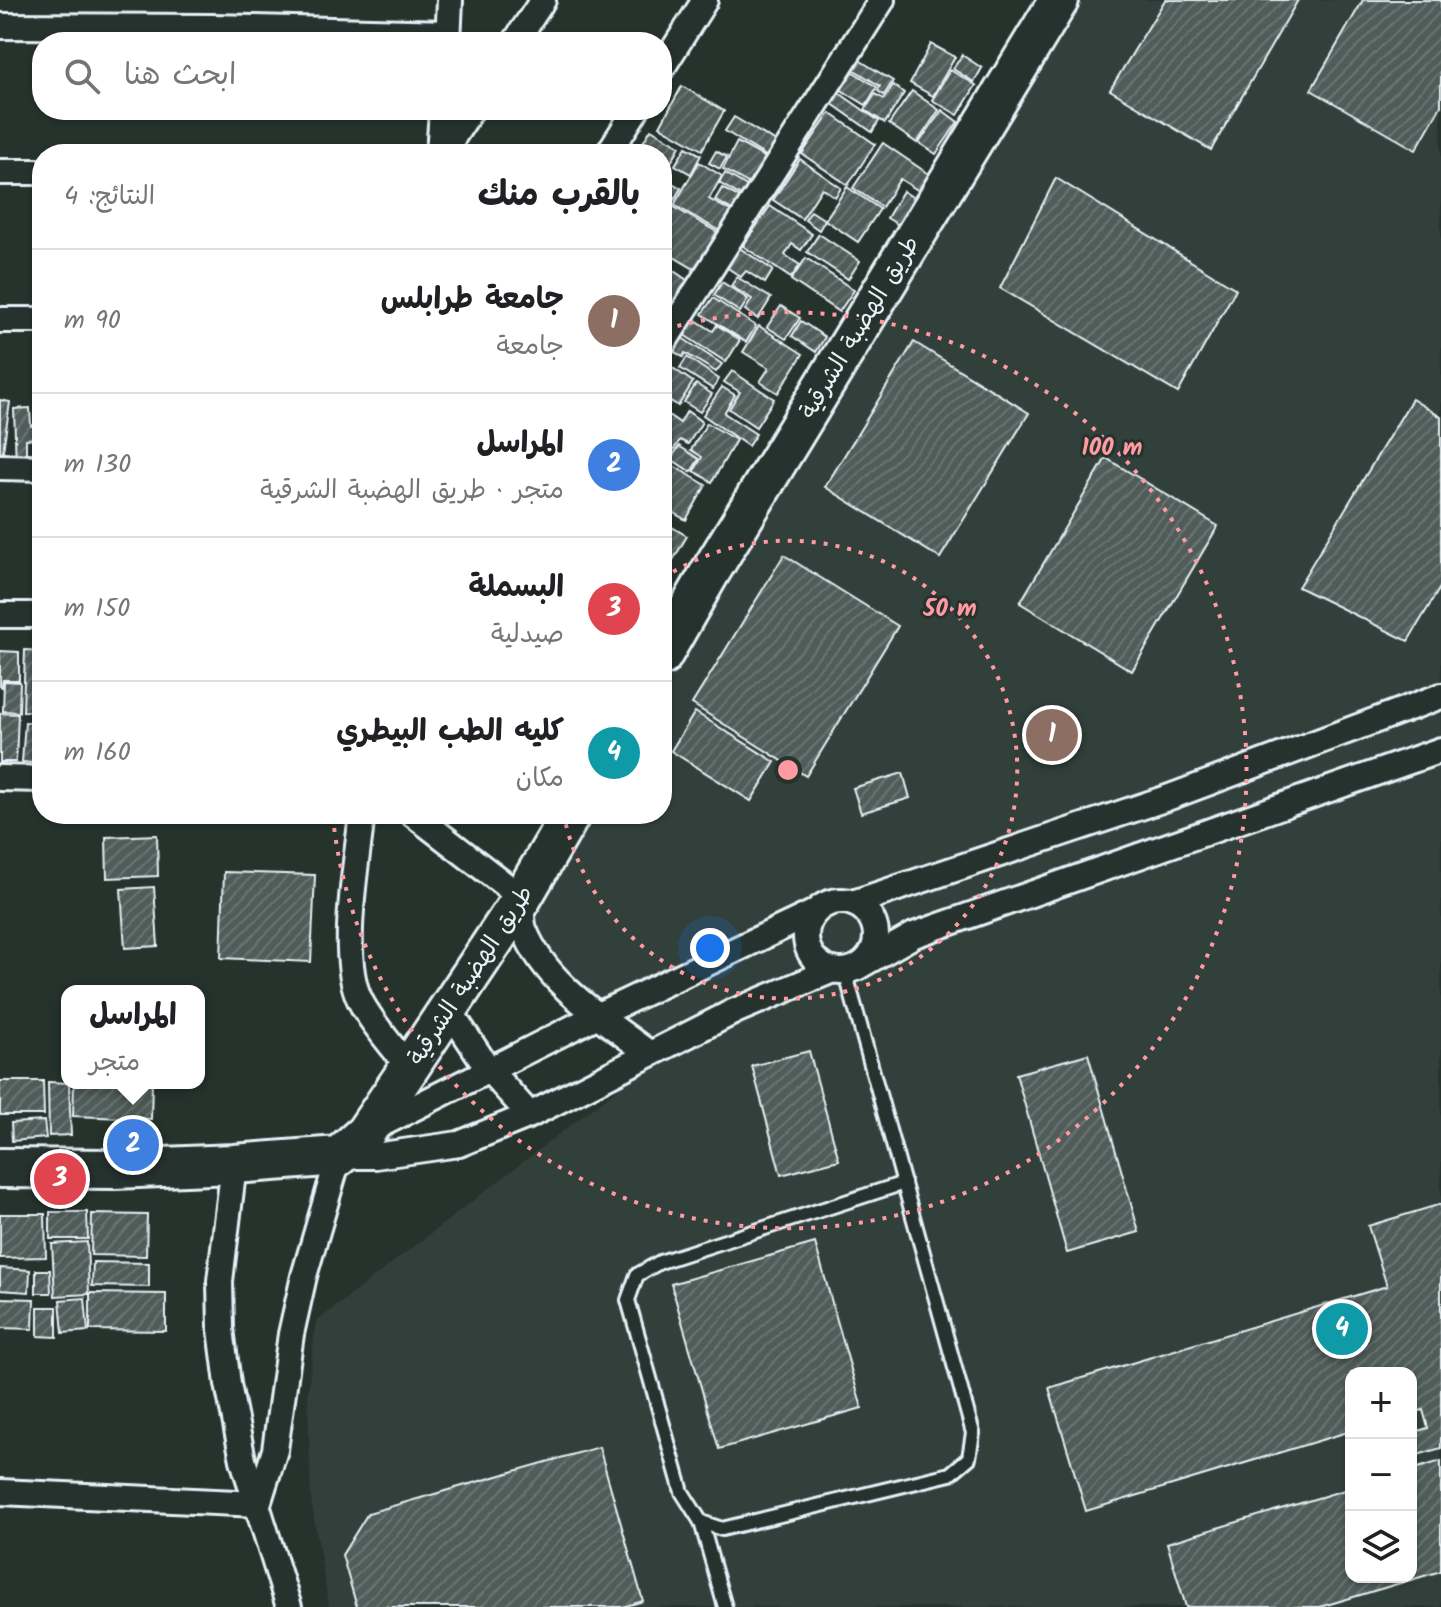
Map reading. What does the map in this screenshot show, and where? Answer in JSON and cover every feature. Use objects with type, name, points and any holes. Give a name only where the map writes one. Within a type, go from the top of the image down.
[{"type":"main road","name":"طريق الهضبة الشرقية","points":[[672,639],[1059,0]]},
{"type":"main road","name":"طريق الهضبة الشرقية","points":[[352,1144],[409,1068],[522,898],[565,824]]},
{"type":"main road","points":[[0,1168],[114,1169],[234,1164],[352,1144]]},
{"type":"street","points":[[448,32],[450,0]]},
{"type":"street","points":[[522,32],[543,0]]},
{"type":"street","points":[[672,52],[705,0]]},
{"type":"street","points":[[672,329],[882,0]]},
{"type":"street","points":[[0,26],[212,27],[330,32]]},
{"type":"street","points":[[440,144],[442,120]]},
{"type":"street","points":[[447,144],[464,120]]},
{"type":"street","points":[[614,144],[630,120]]},
{"type":"street","points":[[0,172],[32,172]]},
{"type":"street","points":[[0,320],[32,320]]},
{"type":"street","points":[[0,467],[32,468]]},
{"type":"street","points":[[0,615],[32,615]]},
{"type":"street","points":[[258,1504],[275,1450],[291,1334],[304,1276],[352,1144],[598,1015],[833,902],[853,903],[1167,798],[1441,696]]},
{"type":"street","points":[[352,1144],[375,1156],[459,1144],[530,1115],[735,1011],[845,970],[914,935],[1441,750]]},
{"type":"street","points":[[0,778],[32,779]]},
{"type":"street","points":[[361,824],[353,897],[352,972],[359,999],[409,1068]]},
{"type":"street","points":[[426,824],[522,898],[523,926],[538,956],[598,1015],[650,1054]]},
{"type":"street","points":[[845,970],[872,952],[875,941],[871,918],[853,903]]},
{"type":"street","points":[[815,912],[809,920],[806,941],[815,960],[845,970]]},
{"type":"street","points":[[448,1008],[489,1070],[530,1115]]},
{"type":"street","points":[[234,1164],[220,1281],[221,1329],[243,1460],[289,1607]]},
{"type":"street","points":[[0,1492],[258,1504]]},
{"type":"lane","points":[[701,1522],[722,1529],[950,1474],[969,1458],[973,1433],[845,970]]},
{"type":"lane","points":[[725,1607],[701,1522],[682,1492],[628,1300],[637,1275],[660,1262],[904,1183]]},
{"type":"shaded area","points":[[1059,0],[1441,0],[1441,1607],[329,1607],[311,1500],[308,1392],[316,1322],[678,1042],[650,1054],[598,1015],[523,926],[567,824],[672,824],[672,639]]},
{"type":"building","points":[[1165,0],[1298,0],[1211,150],[1110,90]]},
{"type":"building","points":[[1363,0],[1441,0],[1441,106],[1416,150],[1311,90]]},
{"type":"building","points":[[931,44],[955,57],[933,96],[910,83]]},
{"type":"building","points":[[851,55],[893,81],[884,95],[878,91],[880,86],[845,64]]},
{"type":"building","points":[[962,55],[982,68],[974,82],[953,69]]},
{"type":"building","points":[[847,68],[877,87],[866,105],[835,86]]},
{"type":"building","points":[[950,70],[976,85],[958,115],[932,100]]},
{"type":"building","points":[[893,85],[904,93],[885,123],[865,110],[875,94],[884,99]]},
{"type":"building","points":[[682,86],[724,111],[702,150],[660,126],[663,120],[672,120],[672,104]]},
{"type":"building","points":[[835,90],[879,121],[872,132],[828,101]]},
{"type":"building","points":[[912,91],[939,110],[917,143],[889,124]]},
{"type":"building","points":[[942,110],[958,122],[936,154],[919,143]]},
{"type":"building","points":[[830,113],[875,144],[848,185],[802,154]]},
{"type":"building","points":[[734,117],[783,146],[774,161],[725,131]]},
{"type":"building","points":[[651,129],[680,146],[672,160],[672,144],[642,144]]},
{"type":"building","points":[[737,142],[768,159],[753,186],[723,169]]},
{"type":"building","points":[[883,143],[930,175],[919,191],[900,179],[882,207],[853,188]]},
{"type":"building","points":[[686,147],[701,155],[691,174],[675,165]]},
{"type":"building","points":[[716,151],[727,157],[720,169],[709,163]]},
{"type":"building","points":[[800,159],[841,188],[835,197],[822,188],[802,219],[773,200]]},
{"type":"building","points":[[699,162],[722,176],[709,199],[736,214],[725,234],[674,205]]},
{"type":"building","points":[[725,173],[750,188],[745,198],[719,183]]},
{"type":"building","points":[[1056,178],[1236,289],[1178,393],[1000,288]]},
{"type":"building","points":[[672,183],[681,188],[672,199]]},
{"type":"building","points":[[847,187],[880,209],[858,242],[825,220]]},
{"type":"building","points":[[722,188],[748,202],[741,215],[715,200]]},
{"type":"building","points":[[903,191],[926,206],[910,232],[887,218]]},
{"type":"building","points":[[672,206],[717,232],[696,270],[672,256]]},
{"type":"building","points":[[770,206],[812,234],[801,250],[792,244],[785,255],[800,265],[791,278],[743,246]]},
{"type":"building","points":[[811,211],[825,220],[819,230],[805,220]]},
{"type":"building","points":[[819,234],[860,261],[848,279],[807,252]]},
{"type":"building","points":[[735,245],[773,270],[765,283],[746,271],[741,277],[722,264]]},
{"type":"building","points":[[806,258],[854,290],[839,312],[791,280]]},
{"type":"building","points":[[672,270],[690,282],[672,310]]},
{"type":"building","points":[[737,277],[771,298],[758,319],[745,310],[752,299],[731,286]]},
{"type":"building","points":[[722,282],[748,299],[740,312],[714,295]]},
{"type":"building","points":[[713,298],[756,326],[746,342],[702,314]]},
{"type":"building","points":[[781,306],[800,318],[786,339],[767,327]]},
{"type":"building","points":[[694,319],[713,331],[717,325],[740,340],[726,362],[684,335]]},
{"type":"building","points":[[801,321],[825,337],[816,352],[792,336]]},
{"type":"building","points":[[759,326],[803,354],[778,393],[760,382],[769,368],[743,352]]},
{"type":"building","points":[[679,336],[722,364],[716,372],[685,353],[683,357],[672,350]]},
{"type":"building","points":[[914,342],[1029,413],[940,558],[825,487]]},
{"type":"building","points":[[687,357],[719,379],[713,389],[680,368]]},
{"type":"building","points":[[672,367],[693,382],[678,406],[672,402]]},
{"type":"building","points":[[732,371],[774,399],[756,427],[729,409],[740,392],[724,382]]},
{"type":"building","points":[[696,384],[712,394],[700,412],[684,402]]},
{"type":"building","points":[[722,387],[735,395],[724,413],[756,434],[748,446],[703,415]]},
{"type":"building","points":[[1412,399],[1441,417],[1441,586],[1408,641],[1298,587]]},
{"type":"building","points":[[0,400],[10,402],[2,458],[0,458]]},
{"type":"building","points":[[30,408],[32,439],[26,439],[26,453],[32,453],[32,464],[16,465],[14,409]]},
{"type":"building","points":[[687,411],[702,422],[688,444],[680,440],[672,452],[672,418],[680,423]]},
{"type":"building","points":[[707,423],[736,440],[712,482],[694,471],[702,457],[691,450]]},
{"type":"building","points":[[679,446],[699,459],[691,472],[672,457]]},
{"type":"building","points":[[1106,458],[1218,526],[1132,671],[1020,603]]},
{"type":"building","points":[[672,465],[706,485],[686,520],[672,512]]},
{"type":"building","points":[[672,527],[687,536],[672,562]]},
{"type":"building","points":[[784,555],[898,626],[806,776],[692,704]]},
{"type":"building","points":[[25,650],[32,650],[32,711],[23,711]]},
{"type":"building","points":[[0,651],[19,652],[19,680],[3,680],[2,687],[0,686]]},
{"type":"building","points":[[4,681],[20,682],[19,712],[3,711]]},
{"type":"building","points":[[695,712],[775,762],[751,801],[672,749]]},
{"type":"building","points":[[0,713],[18,714],[16,762],[0,762]]},
{"type":"building","points":[[25,722],[32,723],[32,763],[22,762]]},
{"type":"building","points":[[903,773],[910,798],[861,813],[853,788]]},
{"type":"building","points":[[157,835],[158,876],[107,878],[106,837]]},
{"type":"building","points":[[224,872],[315,875],[311,962],[221,958]]},
{"type":"building","points":[[154,887],[158,946],[125,948],[121,889]]},
{"type":"building","points":[[809,1051],[839,1160],[781,1175],[752,1066]]},
{"type":"building","points":[[1088,1054],[1139,1232],[1067,1253],[1016,1074]]},
{"type":"building","points":[[0,1081],[43,1081],[44,1115],[0,1115]]},
{"type":"building","points":[[48,1082],[61,1083],[61,1089],[69,1089],[71,1135],[49,1136]]},
{"type":"building","points":[[74,1089],[152,1089],[151,1119],[73,1116]]},
{"type":"building","points":[[44,1121],[46,1138],[12,1141],[11,1123]]},
{"type":"building","points":[[1441,1204],[1441,1448],[1417,1455],[1417,1431],[1428,1428],[1423,1410],[1417,1412],[1417,1367],[1345,1367],[1345,1433],[1086,1511],[1049,1388],[1387,1286],[1368,1226]]},
{"type":"building","points":[[50,1212],[87,1212],[88,1239],[50,1239]]},
{"type":"building","points":[[0,1214],[45,1214],[46,1257],[0,1258]]},
{"type":"building","points":[[92,1214],[147,1215],[146,1256],[91,1255]]},
{"type":"building","points":[[87,1242],[89,1294],[55,1296],[52,1244]]},
{"type":"building","points":[[815,1243],[862,1408],[719,1449],[671,1284]]},
{"type":"building","points":[[93,1262],[149,1263],[149,1287],[92,1286]]},
{"type":"building","points":[[0,1268],[30,1270],[29,1292],[0,1290]]},
{"type":"building","points":[[36,1270],[50,1270],[51,1293],[36,1293]]},
{"type":"building","points":[[90,1293],[166,1294],[166,1331],[90,1330]]},
{"type":"building","points":[[0,1298],[34,1299],[33,1329],[0,1328]]},
{"type":"building","points":[[85,1298],[88,1331],[63,1333],[60,1300]]},
{"type":"building","points":[[38,1307],[57,1307],[57,1337],[38,1336]]},
{"type":"building","points":[[599,1447],[643,1601],[623,1607],[357,1607],[342,1555],[368,1513]]},
{"type":"building","points":[[1441,1461],[1441,1571],[1417,1578],[1417,1511],[1417,1468]]},
{"type":"building","points":[[1345,1490],[1345,1583],[1401,1583],[1320,1607],[1186,1607],[1167,1543]]},
{"type":"place","name":"جامعة طرابلس","points":[[1052,735]]},
{"type":"place","name":"المراسل","points":[[133,1145]]},
{"type":"place","name":"البسملة","points":[[60,1179]]},
{"type":"place","name":"كليه الطب البيطري","points":[[1342,1329]]}]
